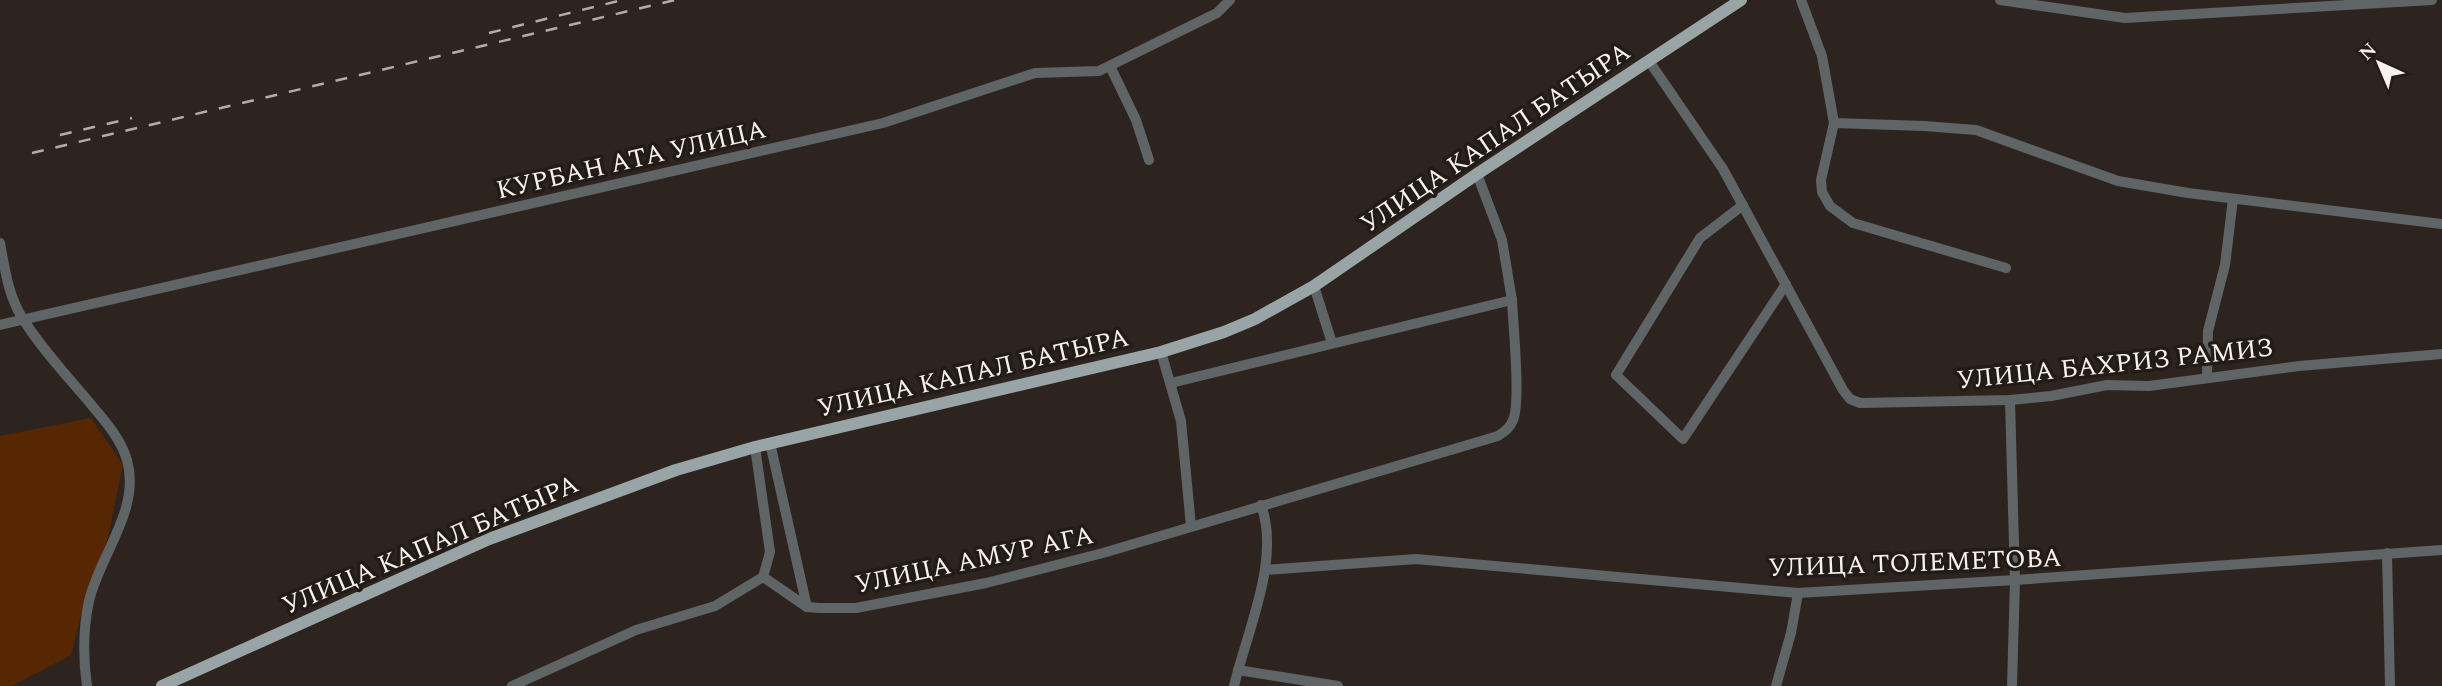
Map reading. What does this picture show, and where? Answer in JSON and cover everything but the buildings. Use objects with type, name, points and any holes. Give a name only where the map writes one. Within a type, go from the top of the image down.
[{"type":"main road","name":"УЛИЦА КАПАЛ БАТЫРА","points":[[162,686],[189,680],[489,539],[676,470],[770,443],[1161,352],[1255,319],[1314,286],[1477,174],[1741,0]]},
{"type":"street","name":"КУРБАН АТА УЛИЦА","points":[[0,325],[883,123],[1035,73],[1099,71],[1217,13],[1230,0]]},
{"type":"street","points":[[1801,0],[1822,55],[1834,123],[1821,180],[1822,192],[1830,206],[1853,223],[2006,268]]},
{"type":"street","points":[[2000,0],[2125,18],[2432,0]]},
{"type":"street","name":"УЛИЦА БАХРИЗ РАМИЗ","points":[[1650,61],[1723,169],[1843,390],[1850,399],[1860,403],[2010,400],[2051,396],[2108,385],[2149,386],[2299,366],[2442,354]]},
{"type":"street","points":[[1111,66],[1136,120],[1149,160]]},
{"type":"street","points":[[1834,123],[1924,125],[1976,131],[2118,181],[2188,193],[2442,224]]},
{"type":"street","name":"УЛИЦА АМУР АГА","points":[[807,607],[856,608],[986,583],[1103,553],[1498,436],[1515,418],[1512,300],[1502,240],[1477,174]]},
{"type":"street","points":[[2207,377],[2208,331],[2225,265],[2233,198]]},
{"type":"street","points":[[1743,205],[1700,238],[1616,375],[1683,439],[1786,284]]},
{"type":"street","points":[[0,243],[11,296],[23,320],[113,431],[127,459],[131,483],[124,517],[104,558],[89,601],[83,656],[87,686]]},
{"type":"street","points":[[1314,286],[1332,344]]},
{"type":"street","points":[[1171,383],[1512,300]]},
{"type":"street","points":[[1161,352],[1181,421],[1191,526]]},
{"type":"street","name":"УЛИЦА ТОЛЕМЕТОВА","points":[[2010,400],[2015,580],[2012,686]]},
{"type":"street","points":[[770,443],[807,607]]},
{"type":"street","points":[[512,686],[636,631],[715,607],[763,577],[770,552],[755,447]]},
{"type":"street","points":[[1234,686],[1265,570],[1269,538],[1267,520],[1261,505]]},
{"type":"street","name":"УЛИЦА ТОЛЕМЕТОВА","points":[[1265,570],[1416,559],[1798,593],[2442,550]]},
{"type":"street","points":[[2387,554],[2390,686]]},
{"type":"street","points":[[763,577],[807,607]]},
{"type":"street","points":[[1776,686],[1791,633],[1798,593]]},
{"type":"street","points":[[1238,670],[1338,686]]},
{"type":"shaded area","points":[[91,418],[123,465],[108,537],[82,612],[71,655],[12,686],[0,686],[0,436]]},
{"type":"railway","points":[[489,33],[622,0]]},
{"type":"railway","points":[[32,153],[675,0]]},
{"type":"railway","points":[[60,135],[132,118]]}]
